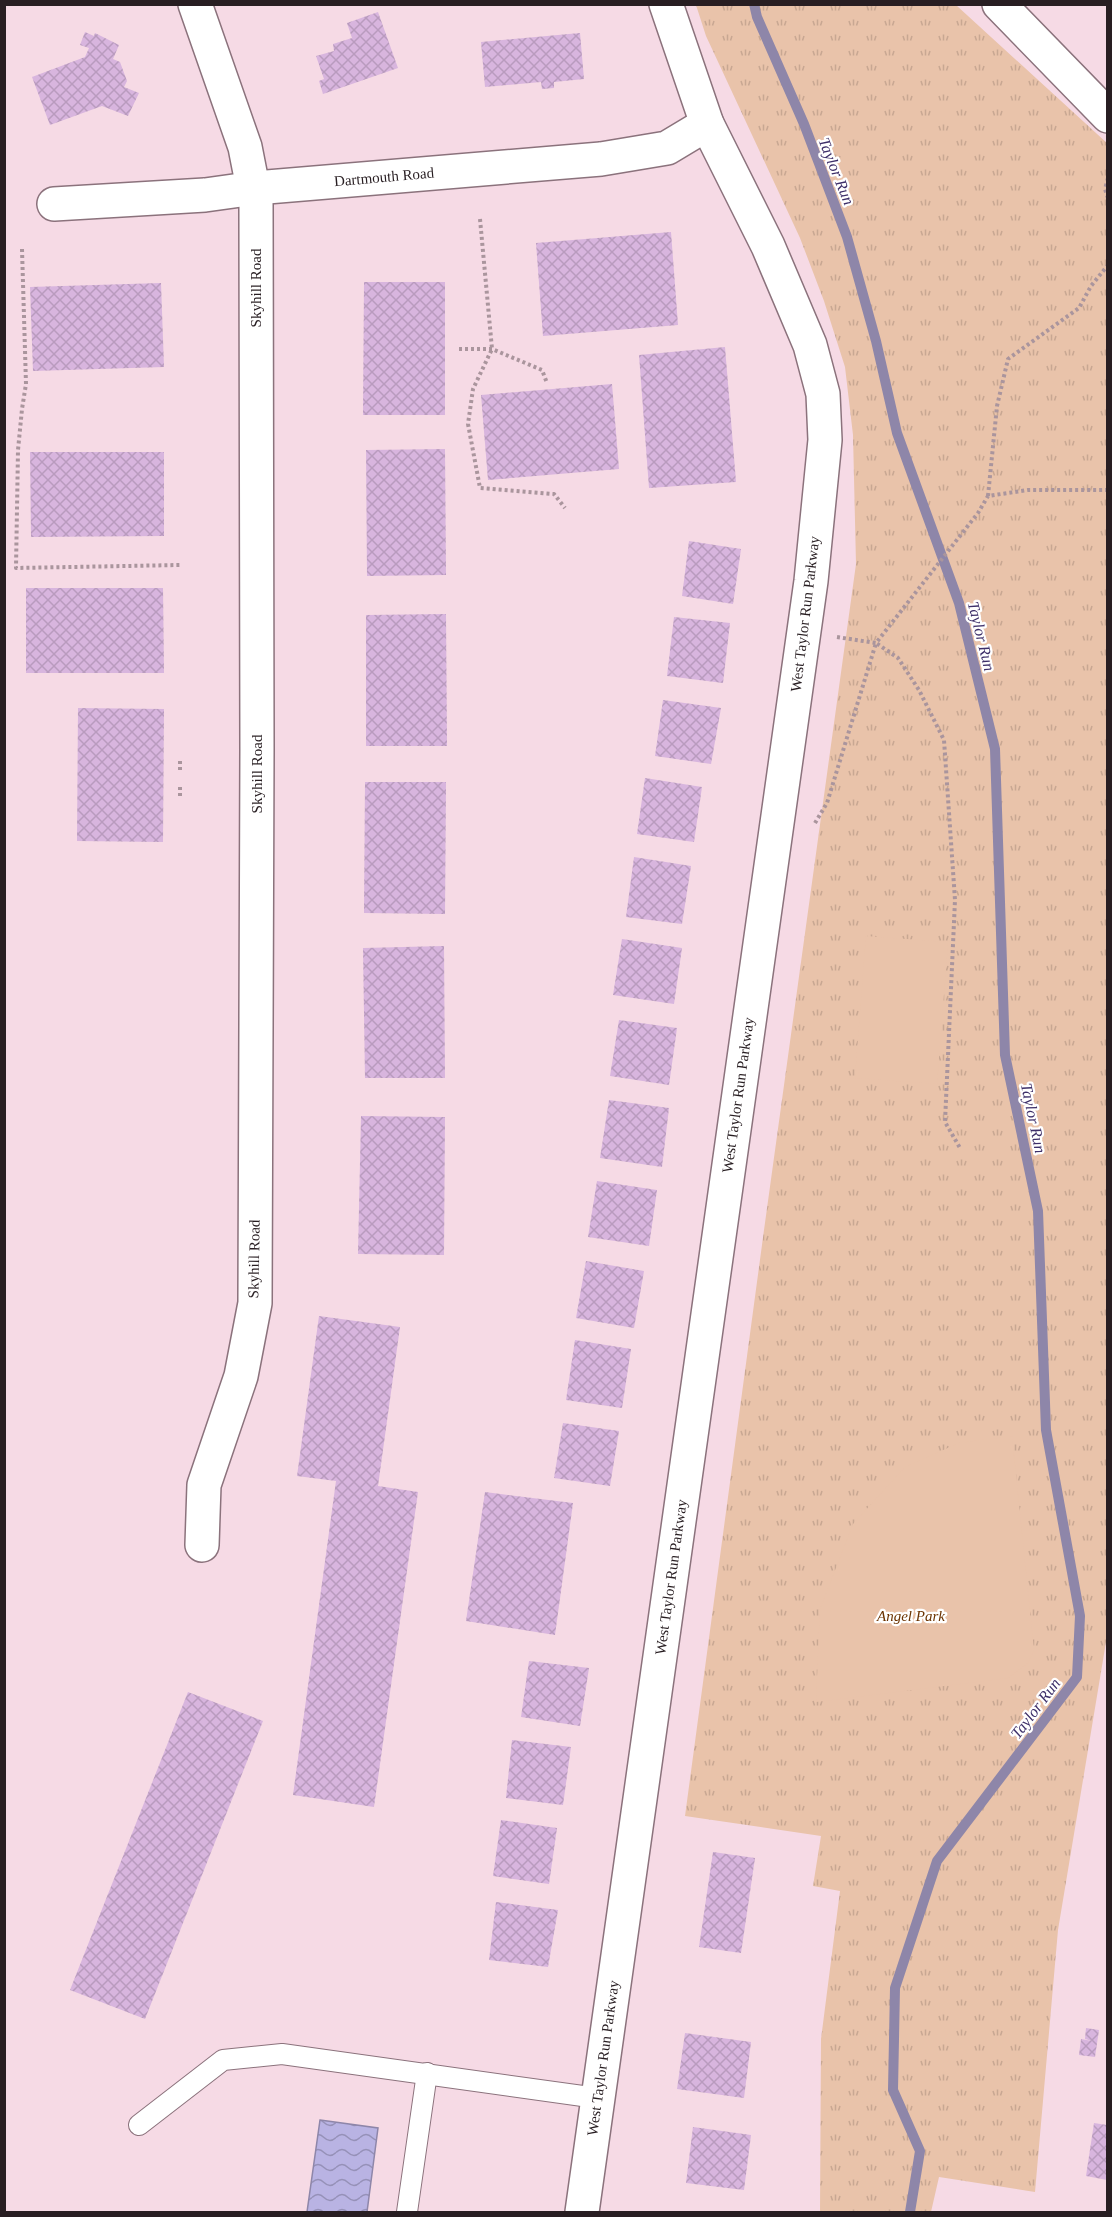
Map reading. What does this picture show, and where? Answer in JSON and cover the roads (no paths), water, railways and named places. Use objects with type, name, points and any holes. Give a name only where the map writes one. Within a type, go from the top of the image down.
[{"type":"street","name":"Skyhill Road","points":[[195,4],[245,147],[255,188],[256,203],[255,1303],[242,1376],[204,1485],[202,1545]]},
{"type":"street","name":"West Taylor Run Parkway","points":[[582,2212],[811,581],[825,440],[823,394],[810,345],[768,246],[707,124],[666,4]]},
{"type":"street","points":[[999,4],[1107,116]]},
{"type":"street","name":"Dartmouth Road","points":[[54,204],[205,195],[255,188],[601,159],[668,148],[707,124]]},
{"type":"lane","points":[[139,2125],[223,2060],[282,2054],[597,2098]]},
{"type":"lane","points":[[407,2212],[426,2073]]},
{"type":"water","points":[[320,2120],[378,2128],[367,2212],[307,2212]]},
{"type":"waterway","name":"Taylor Run","points":[[754,4],[757,17],[804,124],[847,237],[876,341],[897,433],[959,603],[995,749],[1005,1055],[1038,1211],[1046,1430],[1080,1616],[1077,1677],[937,1861],[895,1988],[893,2090],[920,2151],[910,2212]]},
{"type":"park label","name":"Angel Park","points":[[911,1616]]}]
